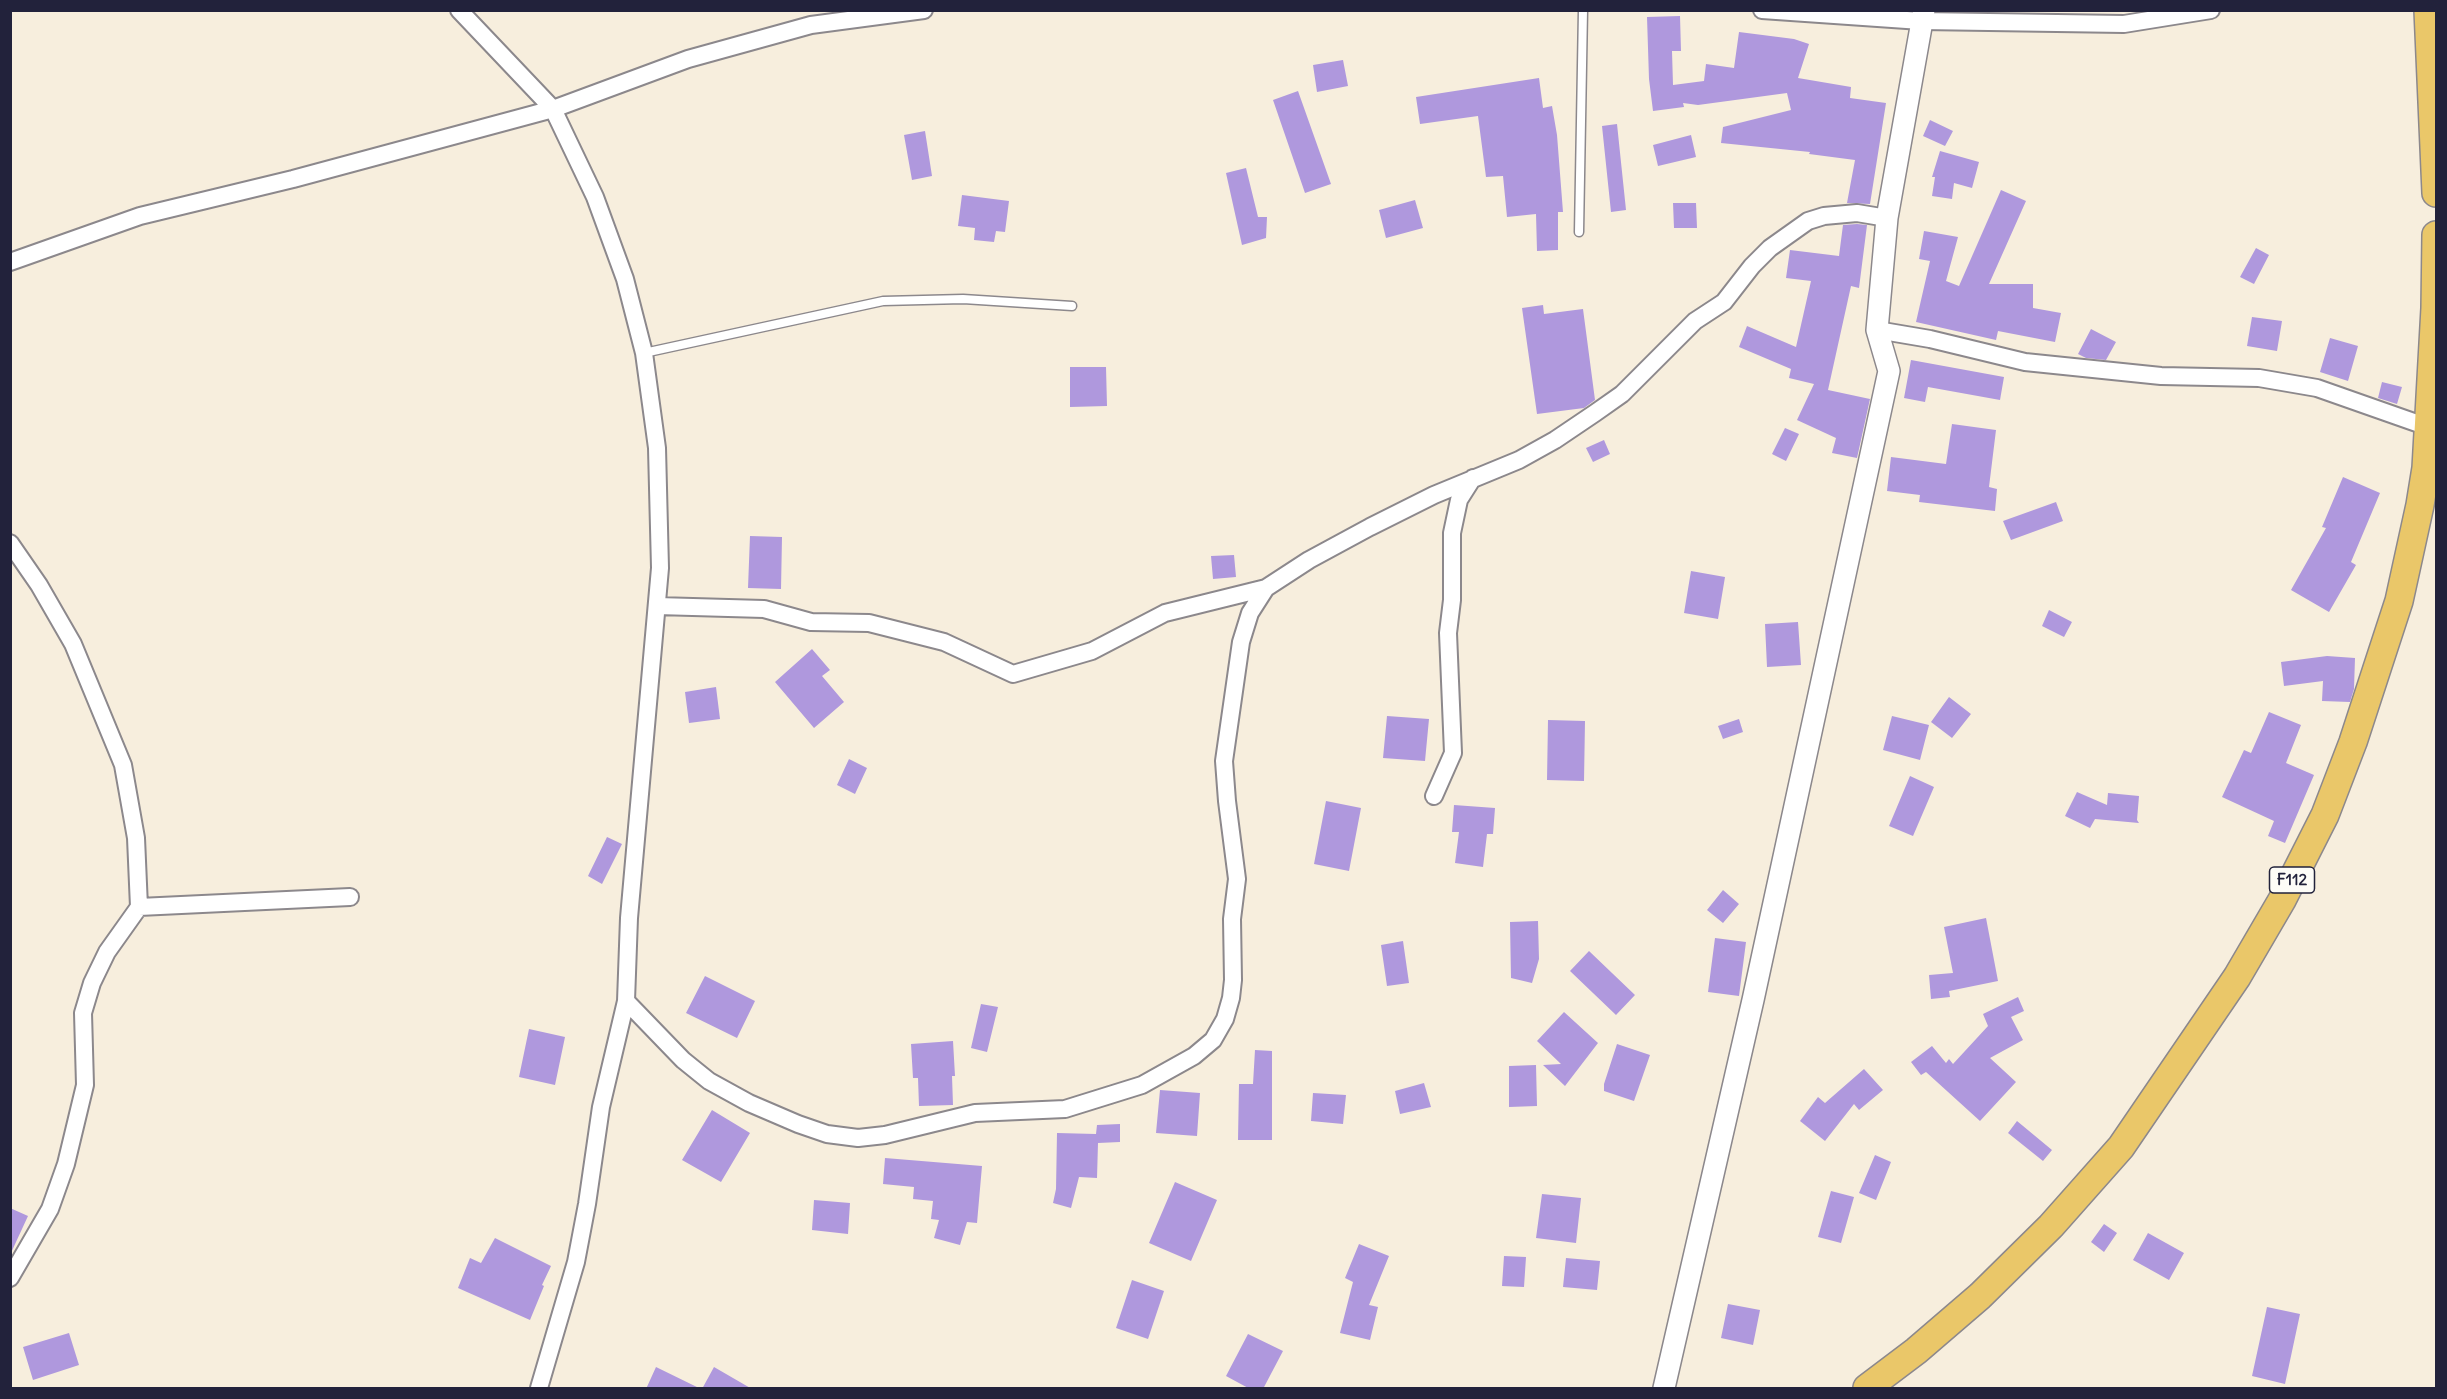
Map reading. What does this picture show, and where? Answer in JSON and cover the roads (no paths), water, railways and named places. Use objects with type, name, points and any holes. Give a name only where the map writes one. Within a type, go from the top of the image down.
[{"type":"main road","points":[[2428,10],[2436,193]]},
{"type":"main road","name":"F112","points":[[1867,1389],[1980,1296],[2051,1226],[2121,1148],[2238,977],[2282,900],[2325,815],[2353,742],[2428,511],[2426,468],[2435,308],[2436,235]]},
{"type":"street","points":[[459,10],[553,108],[599,207],[626,279],[644,353],[657,448],[660,568],[629,918],[626,1001],[601,1107],[576,1262],[539,1389]]},
{"type":"street","points":[[1762,10],[2124,24],[2211,10]]},
{"type":"street","points":[[10,262],[140,216],[293,179],[553,108],[688,59],[811,18],[922,11]]},
{"type":"street","points":[[1664,1389],[1754,1000],[1889,371],[1877,330],[1887,218],[1922,16]]},
{"type":"street","points":[[657,606],[764,609],[811,622],[869,623],[944,642],[1013,674],[1092,651],[1165,613],[1266,588],[1309,560],[1370,527],[1473,478],[1519,460],[1555,440],[1622,394],[1695,321],[1724,302],[1752,266],[1770,248],[1808,221],[1824,216],[1857,213],[1887,218]]},
{"type":"street","points":[[1877,330],[1930,339],[2025,362],[2161,376],[2259,378],[2317,388],[2428,427]]},
{"type":"street","points":[[1434,796],[1453,753],[1448,633],[1452,600],[1452,533],[1460,500],[1473,478]]},
{"type":"street","points":[[10,543],[39,585],[73,644],[123,765],[136,838],[139,907],[107,952],[92,983],[83,1013],[85,1085],[69,1153],[50,1209],[10,1278]]},
{"type":"street","points":[[626,1001],[683,1060],[709,1082],[749,1103],[798,1124],[826,1134],[858,1138],[885,1135],[975,1113],[1065,1109],[1142,1085],[1194,1056],[1213,1040],[1225,1018],[1231,998],[1232,919],[1237,879],[1224,761],[1241,642],[1250,613],[1266,588]]},
{"type":"street","points":[[139,907],[350,897]]},
{"type":"lane","points":[[1579,232],[1583,10]]},
{"type":"lane","points":[[644,353],[883,301],[963,299],[1072,306]]}]
